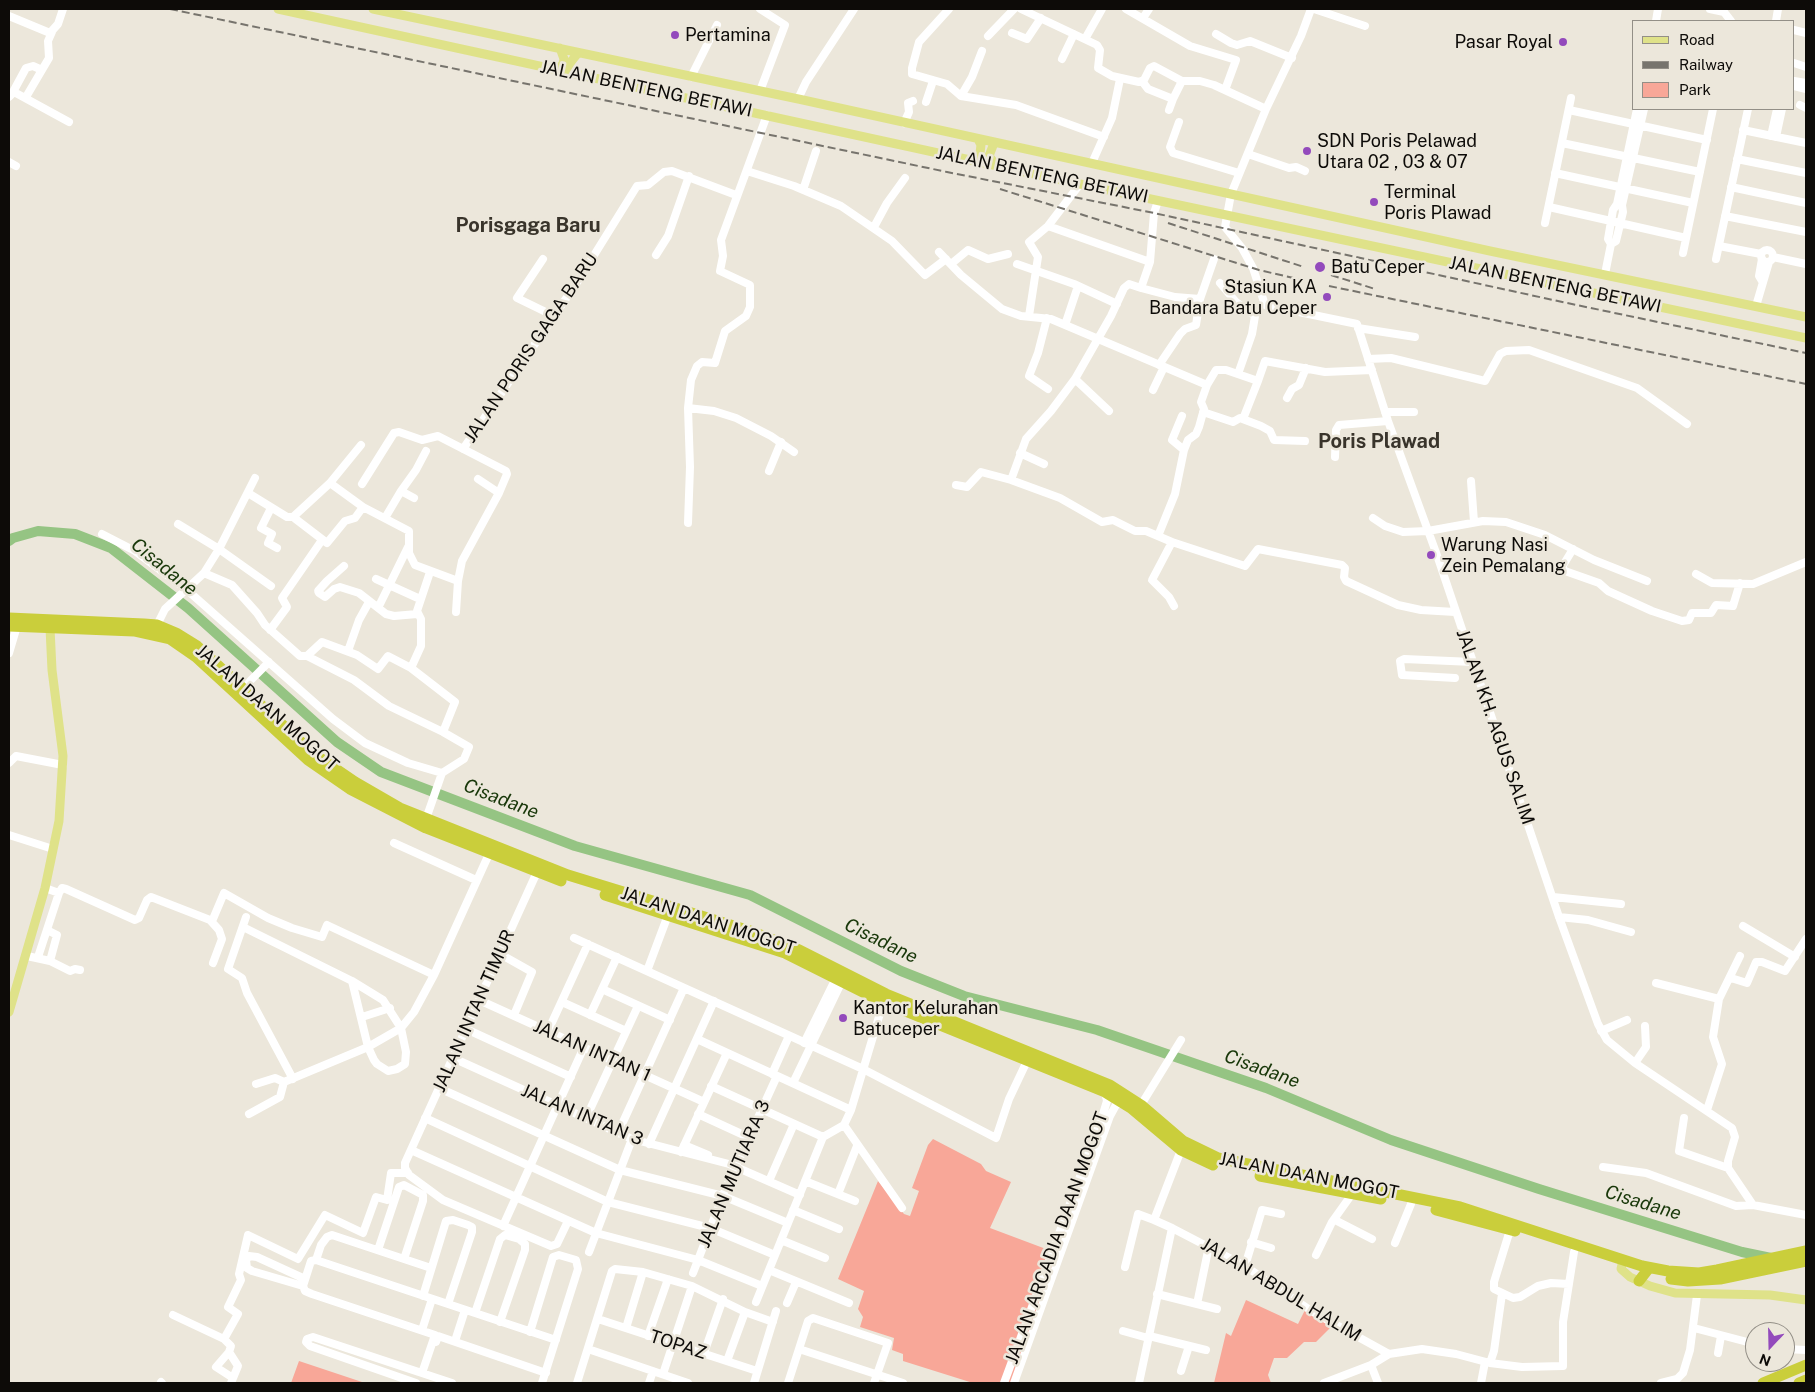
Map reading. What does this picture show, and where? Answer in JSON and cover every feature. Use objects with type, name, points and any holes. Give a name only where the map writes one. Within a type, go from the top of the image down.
[{"type":"highway","name":"JALAN DAAN MOGOT","points":[[11,623],[157,626],[176,633],[197,646],[246,685],[311,757],[367,790],[568,876],[775,940],[799,950],[885,998],[1027,1061],[1105,1092],[1123,1102],[1181,1150],[1223,1168],[1460,1207],[1622,1264],[1644,1274],[1742,1270],[1806,1261]]},
{"type":"highway","name":"JALAN DAAN MOGOT","points":[[11,623],[50,628],[134,631],[170,639],[196,657],[350,789],[399,816],[537,872],[785,953],[839,979],[885,998],[1110,1085],[1141,1105],[1183,1141],[1208,1155],[1352,1194],[1411,1204],[1510,1230],[1574,1252],[1622,1264]]},
{"type":"highway","name":"JALAN DAAN MOGOT","points":[[1742,1270],[1806,1251]]},
{"type":"highway","points":[[1763,1383],[1806,1364]]},
{"type":"highway","points":[[1799,1383],[1806,1380]]},
{"type":"main road","name":"JALAN BENTENG BETAWI","points":[[278,9],[767,115],[976,157],[1080,184],[1158,201],[1226,213],[1806,338]]},
{"type":"main road","name":"JALAN BENTENG BETAWI","points":[[373,9],[561,51],[801,100],[986,144],[1092,163],[1230,197],[1806,317]]},
{"type":"main road","points":[[561,51],[565,70]]},
{"type":"main road","points":[[565,70],[577,54]]},
{"type":"main road","points":[[976,157],[986,144]]},
{"type":"main road","points":[[986,144],[992,161]]},
{"type":"main road","points":[[9,1012],[27,956],[45,888],[59,821],[63,765],[52,670],[50,628]]},
{"type":"main road","points":[[1622,1264],[1625,1273],[1644,1274],[1675,1293],[1697,1295],[1770,1295],[1806,1300]]},
{"type":"street","points":[[26,98],[49,58],[48,41],[58,24],[62,9]]},
{"type":"street","points":[[760,9],[786,25],[760,92]]},
{"type":"street","points":[[801,100],[806,82],[812,77],[854,9]]},
{"type":"street","points":[[948,9],[919,42],[912,74],[950,86],[961,96],[1016,105],[1104,137]]},
{"type":"street","points":[[988,36],[1014,9]]},
{"type":"street","points":[[1021,9],[1099,47],[1098,68],[1120,79],[1142,82],[1148,89],[1173,99]]},
{"type":"street","points":[[1085,39],[1102,9]]},
{"type":"street","points":[[1126,9],[1190,46],[1236,60],[1225,90]]},
{"type":"street","points":[[1143,18],[1149,9]]},
{"type":"street","points":[[1365,26],[1313,9],[1292,58],[1266,109],[1230,197],[1225,227],[1242,248],[1253,268],[1264,304],[1352,322],[1358,328],[1415,337]]},
{"type":"street","points":[[1710,9],[1724,12],[1730,19]]},
{"type":"street","points":[[9,16],[45,32],[52,32]]},
{"type":"street","points":[[1012,33],[1024,39],[1030,38],[1041,18]]},
{"type":"street","points":[[691,77],[718,25]]},
{"type":"street","points":[[1062,59],[1074,34]]},
{"type":"street","points":[[1216,34],[1236,45],[1250,41],[1292,58]]},
{"type":"street","points":[[961,96],[972,77],[982,51]]},
{"type":"street","points":[[42,70],[33,66],[26,68],[11,94],[26,98],[69,122]]},
{"type":"street","points":[[1142,82],[1152,66],[1182,81],[1200,80],[1266,109]]},
{"type":"street","points":[[1092,163],[1115,108],[1120,79]]},
{"type":"street","points":[[926,102],[933,81]]},
{"type":"street","points":[[1169,110],[1182,81]]},
{"type":"street","points":[[1545,223],[1571,98]]},
{"type":"street","points":[[904,124],[909,112],[908,103],[913,101]]},
{"type":"street","points":[[1569,110],[1707,140]]},
{"type":"street","points":[[1637,110],[1637,125]]},
{"type":"street","points":[[1606,274],[1612,244],[1616,241],[1616,222],[1613,210],[1623,188],[1637,125],[1644,110]]},
{"type":"street","points":[[1683,253],[1713,110]]},
{"type":"street","points":[[1716,259],[1748,110]]},
{"type":"street","points":[[1774,136],[1777,110]]},
{"type":"street","points":[[1774,136],[1782,110]]},
{"type":"street","points":[[688,523],[688,408],[691,380],[697,366],[702,362],[715,363],[725,331],[746,316],[750,307],[750,285],[720,272],[723,234],[767,115]]},
{"type":"street","points":[[1179,122],[1170,147],[1173,153],[1240,173]]},
{"type":"street","points":[[1743,130],[1806,143]]},
{"type":"street","points":[[1562,143],[1700,172]]},
{"type":"street","points":[[803,190],[816,151]]},
{"type":"street","points":[[1248,154],[1289,168],[1296,167],[1305,171]]},
{"type":"street","points":[[1737,159],[1806,173]]},
{"type":"street","name":"JALAN PORIS GAGA BARU","points":[[463,449],[554,316],[637,186],[651,183],[664,172],[672,171],[736,195]]},
{"type":"street","points":[[747,171],[803,190],[841,206],[874,227],[910,257],[926,275],[968,250],[990,259],[994,256],[1008,254]]},
{"type":"street","points":[[1555,173],[1693,203]]},
{"type":"street","points":[[656,255],[668,236],[689,176]]},
{"type":"street","points":[[874,227],[904,178]]},
{"type":"street","points":[[1029,316],[1038,256],[1029,242],[1048,226],[1080,184]]},
{"type":"street","points":[[1731,187],[1806,203]]},
{"type":"street","points":[[1141,288],[1150,262],[1154,218],[1158,201]]},
{"type":"street","points":[[1549,207],[1686,238]]},
{"type":"street","points":[[1725,216],[1806,232]]},
{"type":"street","points":[[1048,226],[1150,262]]},
{"type":"street","points":[[1719,246],[1767,258],[1806,264]]},
{"type":"street","points":[[939,252],[1002,309],[1015,314],[1047,318],[1208,385]]},
{"type":"street","points":[[1756,306],[1762,280],[1759,276],[1767,258]]},
{"type":"street","points":[[543,259],[517,298],[554,316]]},
{"type":"street","points":[[1153,390],[1162,366],[1180,334],[1196,325],[1200,299],[1214,259]]},
{"type":"street","points":[[1017,264],[1078,286],[1117,304]]},
{"type":"street","points":[[1220,283],[1236,302],[1255,316],[1252,334],[1238,374]]},
{"type":"street","points":[[1011,480],[1029,434],[1051,411],[1075,379],[1127,285],[1175,297],[1200,299]]},
{"type":"street","points":[[1065,325],[1078,286]]},
{"type":"street","points":[[1047,318],[1038,353],[1029,377],[1048,389]]},
{"type":"street","name":"JALAN KH. AGUS SALIM","points":[[1358,328],[1388,421],[1428,531],[1559,917],[1601,1031],[1612,1046],[1726,1123],[1735,1132],[1728,1168]]},
{"type":"street","points":[[1368,359],[1391,358],[1485,381],[1500,354],[1506,351],[1528,350],[1637,388],[1687,424]]},
{"type":"street","points":[[1243,419],[1265,361],[1325,372],[1372,370]]},
{"type":"street","points":[[1287,398],[1292,389],[1299,385],[1306,368]]},
{"type":"street","points":[[1158,536],[1175,494],[1184,450],[1188,440],[1198,431],[1203,412],[1201,402],[1216,370],[1226,370],[1258,381]]},
{"type":"street","points":[[1075,379],[1109,411]]},
{"type":"street","points":[[688,408],[724,414],[781,442],[794,452]]},
{"type":"street","points":[[1203,412],[1233,422],[1243,419],[1269,429],[1274,440],[1305,441]]},
{"type":"street","points":[[1385,412],[1414,412]]},
{"type":"street","points":[[1182,416],[1172,440],[1184,450]]},
{"type":"street","points":[[1335,457],[1336,430],[1339,425],[1388,421]]},
{"type":"street","points":[[362,484],[394,433],[422,440],[438,436],[506,472],[507,474],[499,493],[462,561],[458,581],[456,612]]},
{"type":"street","points":[[769,472],[781,442]]},
{"type":"street","points":[[293,517],[330,483],[362,445]]},
{"type":"street","points":[[385,518],[426,451]]},
{"type":"street","points":[[1020,453],[1044,464]]},
{"type":"street","points":[[956,485],[970,486],[981,472],[1011,480],[1060,498],[1102,522],[1113,520],[1135,531],[1146,531],[1172,542],[1245,566],[1258,549],[1342,565],[1345,568],[1344,577],[1346,581],[1398,605],[1421,610],[1455,612]]},
{"type":"street","points":[[157,626],[165,608],[204,573],[219,549],[255,478]]},
{"type":"street","points":[[478,479],[487,483],[499,493]]},
{"type":"street","points":[[1471,482],[1474,522]]},
{"type":"street","points":[[330,483],[363,507],[409,530],[411,561],[430,572],[458,581]]},
{"type":"street","points":[[401,491],[414,498]]},
{"type":"street","points":[[248,493],[289,518],[293,517],[327,543],[345,520],[355,518],[363,507]]},
{"type":"street","points":[[272,508],[261,528],[272,534],[268,543],[277,548]]},
{"type":"street","points":[[1373,518],[1397,530],[1428,531],[1474,522],[1496,520],[1517,525],[1612,568],[1647,580]]},
{"type":"street","points":[[178,524],[219,549],[271,586]]},
{"type":"street","points":[[102,534],[135,552],[186,591],[268,664],[365,744],[442,776]]},
{"type":"street","points":[[270,630],[287,608],[282,598],[322,540]]},
{"type":"street","points":[[1172,542],[1152,580],[1169,597],[1174,606]]},
{"type":"street","points":[[378,608],[409,547]]},
{"type":"street","points":[[1573,549],[1562,567],[1565,571],[1594,580],[1617,595],[1652,611],[1682,620],[1688,620],[1692,612],[1709,614],[1716,605],[1734,606],[1740,584]]},
{"type":"street","points":[[1696,574],[1712,583],[1758,583],[1806,562]]},
{"type":"street","points":[[344,566],[318,592],[325,597],[334,589],[340,587],[358,593],[378,608],[394,616],[417,614]]},
{"type":"street","points":[[411,668],[421,646],[421,619],[417,614],[420,599],[430,572]]},
{"type":"street","points":[[204,573],[232,585],[270,630],[294,653],[300,656],[307,656],[354,680],[389,706],[469,747],[464,759],[442,776],[427,816]]},
{"type":"street","points":[[376,579],[420,599]]},
{"type":"street","points":[[348,651],[359,620],[369,602]]},
{"type":"street","points":[[9,653],[11,623]]},
{"type":"street","points":[[307,656],[322,642],[348,651],[378,669],[388,656],[411,668],[455,702],[443,732]]},
{"type":"street","points":[[1455,678],[1402,675],[1400,661],[1404,658],[1473,662]]},
{"type":"street","points":[[246,685],[268,664]]},
{"type":"street","points":[[9,763],[16,756],[63,765]]},
{"type":"street","points":[[9,835],[53,849]]},
{"type":"street","points":[[394,843],[476,880]]},
{"type":"street","points":[[256,1084],[275,1078],[284,1082],[293,1079],[368,1047],[401,1028],[414,1012],[434,975],[489,854]]},
{"type":"street","name":"JALAN INTAN TIMUR","points":[[408,1174],[405,1163],[537,872]]},
{"type":"street","points":[[45,888],[59,893]]},
{"type":"street","points":[[38,957],[62,888],[135,920],[139,918],[147,900],[151,897],[210,920],[220,930],[222,939],[213,963]]},
{"type":"street","points":[[210,920],[214,919],[224,893],[268,918],[292,928],[322,937],[327,925],[434,975]]},
{"type":"street","points":[[1553,897],[1621,904]]},
{"type":"street","points":[[647,971],[668,915]]},
{"type":"street","points":[[246,917],[228,969],[242,978],[247,993],[293,1079]]},
{"type":"street","points":[[1559,917],[1588,920],[1630,932]]},
{"type":"street","points":[[1744,926],[1795,957]]},
{"type":"street","points":[[243,927],[352,981],[383,1000],[390,1008],[401,1028],[406,1052],[405,1064],[397,1069],[388,1071],[377,1064],[368,1047],[352,981]]},
{"type":"street","points":[[47,930],[57,935],[50,961]]},
{"type":"street","points":[[574,938],[863,1069],[996,1138],[1009,1098],[1027,1061]]},
{"type":"street","points":[[1730,978],[1747,983],[1756,962],[1762,962],[1785,971],[1806,939]]},
{"type":"street","points":[[548,1031],[588,944]]},
{"type":"street","points":[[41,948],[52,951]]},
{"type":"street","points":[[500,954],[532,972],[514,1015]]},
{"type":"street","points":[[27,956],[50,961],[70,971],[80,970]]},
{"type":"street","points":[[1706,1110],[1722,1064],[1713,1036],[1720,999],[1740,956]]},
{"type":"street","points":[[590,1015],[617,957]]},
{"type":"street","points":[[793,1083],[808,1044],[839,979]]},
{"type":"street","points":[[1656,983],[1720,999]]},
{"type":"street","points":[[618,1133],[684,988]]},
{"type":"street","points":[[602,990],[670,1020]]},
{"type":"street","points":[[756,1302],[823,1137],[844,1125],[885,998]]},
{"type":"street","name":"JALAN INTAN 1","points":[[480,1000],[704,1102]]},
{"type":"street","points":[[649,1144],[714,1001]]},
{"type":"street","points":[[562,1002],[626,1031]]},
{"type":"street","points":[[586,1118],[638,1006]]},
{"type":"street","points":[[362,1017],[390,1008]]},
{"type":"street","points":[[1601,1031],[1627,1020]]},
{"type":"street","points":[[1636,1063],[1646,1048],[1645,1026]]},
{"type":"street","points":[[466,1029],[571,1077]]},
{"type":"street","name":"JALAN MUTIARA 3","points":[[693,1273],[735,1166],[761,1110],[789,1036]]},
{"type":"street","points":[[697,1039],[850,1110]]},
{"type":"street","points":[[1141,1105],[1181,1040]]},
{"type":"street","points":[[503,1226],[584,1047]]},
{"type":"street","points":[[682,1148],[727,1053]]},
{"type":"street","name":"JALAN INTAN 3","points":[[453,1058],[632,1139],[649,1144],[682,1148],[735,1166],[800,1195]]},
{"type":"street","points":[[249,1114],[280,1096],[284,1082]]},
{"type":"street","points":[[711,1086],[823,1137]]},
{"type":"street","points":[[439,1088],[620,1170],[723,1196],[788,1223]]},
{"type":"street","name":"JALAN ARCADIA DAAN MOGOT","points":[[1004,1383],[1106,1106],[1105,1092]]},
{"type":"street","name":"JALAN ARCADIA DAAN MOGOT","points":[[1014,1383],[1110,1116],[1116,1105],[1123,1102]]},
{"type":"street","points":[[698,1114],[748,1137]]},
{"type":"street","points":[[426,1118],[608,1202],[710,1228],[775,1255]]},
{"type":"street","points":[[1684,1118],[1679,1151],[1728,1168],[1753,1204]]},
{"type":"street","points":[[769,1181],[794,1124]]},
{"type":"street","points":[[844,1125],[902,1208]]},
{"type":"street","points":[[589,1252],[632,1139]]},
{"type":"street","points":[[838,1194],[857,1146]]},
{"type":"street","points":[[411,1150],[596,1233],[698,1260],[762,1286]]},
{"type":"street","points":[[1125,1267],[1138,1214],[1154,1220],[1181,1150]]},
{"type":"street","points":[[1603,1166],[1646,1173],[1736,1206],[1753,1204],[1806,1215]]},
{"type":"street","points":[[224,1339],[238,1314],[228,1307],[242,1280],[239,1274],[248,1235],[298,1258],[325,1215],[363,1233],[376,1197],[387,1200],[391,1173],[408,1174],[443,1200],[554,1247],[568,1221]]},
{"type":"street","points":[[805,1181],[855,1201]]},
{"type":"street","points":[[378,1250],[399,1187],[404,1185],[423,1195],[423,1202],[404,1259]]},
{"type":"street","points":[[1316,1255],[1352,1194]]},
{"type":"street","points":[[1395,1243],[1411,1204]]},
{"type":"street","points":[[793,1210],[839,1228]]},
{"type":"street","points":[[1245,1266],[1262,1210],[1280,1214]]},
{"type":"street","points":[[423,1296],[446,1221],[453,1220],[472,1228],[448,1304]]},
{"type":"street","name":"JALAN ABDUL HALIM","points":[[1154,1220],[1209,1246],[1245,1266],[1313,1312],[1389,1354]]},
{"type":"street","points":[[1335,1220],[1372,1239]]},
{"type":"street","points":[[1139,1383],[1172,1228]]},
{"type":"street","points":[[1510,1230],[1494,1282],[1494,1289],[1513,1298],[1520,1298],[1538,1286],[1551,1283],[1569,1284]]},
{"type":"street","points":[[316,1260],[321,1245],[332,1234],[431,1268]]},
{"type":"street","points":[[475,1313],[500,1239],[505,1235],[519,1239],[525,1244],[525,1250],[500,1322]]},
{"type":"street","points":[[781,1240],[825,1258]]},
{"type":"street","points":[[1251,1242],[1271,1248]]},
{"type":"street","points":[[1197,1304],[1209,1246]]},
{"type":"street","points":[[1324,1383],[1336,1381],[1371,1365],[1389,1354],[1422,1349],[1456,1354],[1488,1363],[1522,1367],[1562,1366],[1564,1322],[1574,1252]]},
{"type":"street","points":[[530,1332],[553,1257],[559,1255],[576,1260],[578,1269],[542,1383]]},
{"type":"street","points":[[250,1256],[257,1257],[304,1282],[252,1271],[247,1268],[246,1260],[250,1256]]},
{"type":"street","points":[[424,1374],[435,1335],[305,1291],[304,1282],[311,1261],[316,1260],[556,1340]]},
{"type":"street","points":[[577,1383],[612,1271],[618,1268],[668,1278],[692,1286],[723,1299],[745,1312],[773,1322]]},
{"type":"street","points":[[769,1270],[849,1303]]},
{"type":"street","points":[[626,1328],[643,1272]]},
{"type":"street","points":[[648,1336],[668,1278]]},
{"type":"street","points":[[787,1303],[796,1282]]},
{"type":"street","points":[[663,1374],[692,1286]]},
{"type":"street","points":[[1157,1294],[1217,1309]]},
{"type":"street","points":[[1481,1383],[1494,1351],[1502,1294]]},
{"type":"street","points":[[1661,1383],[1677,1379],[1683,1373],[1694,1328],[1697,1295]]},
{"type":"street","points":[[422,1330],[432,1299]]},
{"type":"street","points":[[704,1354],[723,1299]]},
{"type":"street","points":[[455,1341],[465,1310]]},
{"type":"street","points":[[754,1383],[776,1311]]},
{"type":"street","points":[[727,1361],[745,1312]]},
{"type":"street","points":[[173,1315],[224,1339],[231,1346],[229,1352],[216,1367],[234,1378],[238,1366],[229,1352]]},
{"type":"street","points":[[791,1383],[808,1321],[813,1318],[888,1343],[874,1383]]},
{"type":"street","name":"TOPAZ","points":[[598,1319],[757,1370]]},
{"type":"street","points":[[1694,1328],[1745,1342]]},
{"type":"street","points":[[1123,1330],[1206,1350]]},
{"type":"street","points":[[432,1348],[438,1336],[546,1373]]},
{"type":"street","points":[[1718,1353],[1721,1336]]},
{"type":"street","points":[[416,1383],[310,1346],[306,1342],[307,1339],[313,1337],[452,1383]]},
{"type":"street","points":[[1181,1371],[1189,1346]]},
{"type":"street","points":[[588,1349],[663,1374],[678,1382],[688,1383]]},
{"type":"street","points":[[799,1349],[903,1383]]},
{"type":"street","points":[[1371,1365],[1378,1383]]},
{"type":"street","points":[[398,1378],[402,1366]]},
{"type":"street","points":[[649,1383],[653,1371]]},
{"type":"green space","points":[[933,1139],[981,1164],[986,1171],[1011,1182],[990,1228],[1062,1255],[1016,1383],[973,1383],[903,1361],[903,1354],[892,1350],[894,1338],[860,1327],[863,1317],[858,1309],[864,1291],[838,1279],[878,1181],[904,1214],[910,1216],[919,1191],[912,1188],[928,1145]]},
{"type":"green space","points":[[1246,1300],[1298,1324],[1306,1308],[1333,1325],[1316,1342],[1304,1342],[1287,1358],[1274,1358],[1268,1375],[1271,1383],[1214,1383],[1226,1333],[1231,1336]]},
{"type":"green space","points":[[299,1361],[365,1383],[291,1383]]},
{"type":"waterway","name":"Cisadane","points":[[9,541],[13,538],[38,531],[75,534],[111,548],[188,608],[337,742],[381,772],[575,846],[750,895],[901,971],[964,996],[1097,1030],[1266,1088],[1391,1140],[1539,1189],[1742,1252],[1771,1258]]},
{"type":"railway","points":[[170,9],[947,172],[1154,213],[1806,353]]},
{"type":"railway","points":[[1000,189],[1259,270],[1302,280]]},
{"type":"railway","points":[[1168,223],[1304,267]]},
{"type":"railway","points":[[1331,275],[1375,289]]},
{"type":"railway","points":[[1329,286],[1806,384]]},
{"type":"place","name":"Pertamina","points":[[675,35]]},
{"type":"place","name":"Pasar Royal","points":[[1563,42]]},
{"type":"place","name":"SDN Poris Pelawad Utara 02 , 03 & 07","points":[[1307,151]]},
{"type":"place","name":"Terminal Poris Plawad","points":[[1374,202]]},
{"type":"place","name":"Batu Ceper","points":[[1320,267]]},
{"type":"place","name":"Stasiun KA Bandara Batu Ceper","points":[[1327,297]]},
{"type":"place","name":"Warung Nasi Zein Pemalang","points":[[1431,555]]},
{"type":"place","name":"Kantor Kelurahan Batuceper","points":[[843,1018]]},
{"type":"district","name":"Porisgaga Baru","points":[[528,226]]},
{"type":"district","name":"Poris Plawad","points":[[1379,442]]}]
